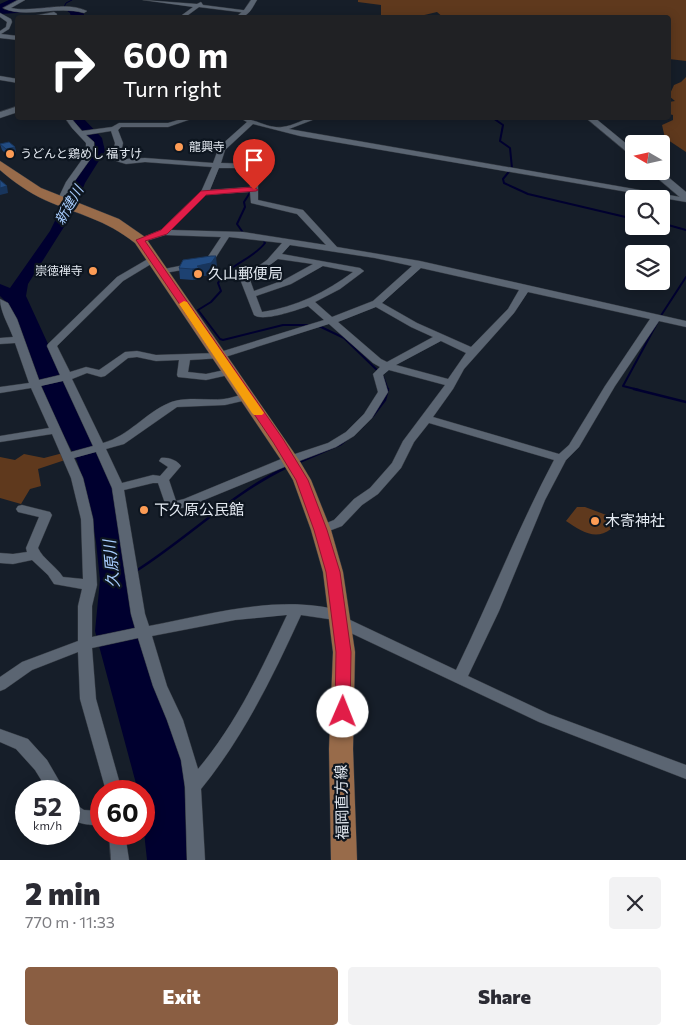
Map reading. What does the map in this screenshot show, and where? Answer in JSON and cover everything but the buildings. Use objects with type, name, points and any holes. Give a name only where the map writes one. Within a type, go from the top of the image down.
[{"type":"main road","name":"福岡直方線","points":[[0,165],[28,186],[114,221],[140,240],[302,480],[321,530],[333,572],[344,652],[341,749],[344,860]]},
{"type":"street","points":[[22,0],[6,8],[18,10],[67,4],[84,11]]},
{"type":"street","points":[[146,0],[247,10]]},
{"type":"street","points":[[185,15],[206,0]]},
{"type":"street","points":[[241,15],[254,0]]},
{"type":"street","points":[[0,34],[8,27],[3,17]]},
{"type":"street","points":[[0,34],[15,38]]},
{"type":"street","points":[[9,37],[15,34]]},
{"type":"street","points":[[0,78],[15,80]]},
{"type":"street","points":[[0,115],[15,110]]},
{"type":"street","points":[[61,201],[70,182],[90,154],[90,142],[69,120]]},
{"type":"street","points":[[82,133],[114,129],[119,125],[168,125],[184,120]]},
{"type":"street","points":[[248,120],[283,129],[686,199]]},
{"type":"street","points":[[283,129],[308,120]]},
{"type":"street","points":[[592,120],[625,147]]},
{"type":"street","points":[[164,232],[204,193],[222,149],[252,122]]},
{"type":"street","points":[[114,129],[120,143],[116,159],[215,167],[257,166],[254,170],[254,201],[300,212],[333,247]]},
{"type":"street","points":[[664,180],[686,199]]},
{"type":"street","points":[[204,193],[254,190]]},
{"type":"street","points":[[140,240],[164,232],[226,235],[333,247],[420,264],[686,324]]},
{"type":"street","points":[[196,860],[193,786],[189,760],[175,720],[160,686],[138,614],[118,488],[52,346],[120,279],[157,265],[208,263],[226,235]]},
{"type":"street","points":[[277,256],[360,271],[340,287],[288,310],[259,315],[245,279],[246,276],[277,256],[288,242]]},
{"type":"street","points":[[251,295],[276,288],[309,272],[321,263]]},
{"type":"street","points":[[185,357],[182,375],[206,377],[224,364],[376,303],[420,264]]},
{"type":"street","points":[[321,530],[338,524],[358,502],[374,491],[397,465],[409,441],[450,383],[473,352],[513,309],[525,288]]},
{"type":"street","points":[[308,301],[333,320],[377,361],[387,366],[450,383]]},
{"type":"street","points":[[0,302],[5,305],[12,320],[35,385],[77,478],[87,518],[90,585],[86,606],[85,644],[88,699],[111,780]]},
{"type":"street","points":[[376,303],[440,338],[473,352]]},
{"type":"street","points":[[460,678],[492,611],[539,500],[561,458],[573,447],[610,386],[656,318]]},
{"type":"street","points":[[163,480],[171,506],[187,503],[290,460],[332,445],[350,434],[376,406],[383,392],[378,374],[387,366],[440,338]]},
{"type":"street","points":[[0,341],[19,340]]},
{"type":"street","points":[[0,390],[35,385],[86,370],[101,374],[125,355],[137,354],[156,358],[185,357],[224,364]]},
{"type":"street","points":[[68,456],[120,442],[165,409],[175,404],[225,402],[247,397]]},
{"type":"street","points":[[425,418],[561,458]]},
{"type":"street","points":[[0,439],[56,430]]},
{"type":"street","points":[[163,480],[175,466],[165,461]]},
{"type":"street","points":[[118,488],[153,479],[163,480]]},
{"type":"street","points":[[22,509],[46,515],[32,548],[59,581],[90,585]]},
{"type":"street","points":[[0,558],[13,559],[35,554]]},
{"type":"street","points":[[0,685],[27,666],[85,644],[235,615],[296,609],[340,619],[544,718],[686,772]]},
{"type":"street","points":[[193,786],[216,761],[257,695],[296,609]]},
{"type":"street","points":[[0,735],[22,744],[41,765],[50,780]]},
{"type":"street","points":[[118,845],[120,860]]},
{"type":"shaded area","points":[[358,0],[686,0],[686,61],[671,59],[671,15],[440,15],[437,12],[424,15],[381,15],[381,5],[358,2]]},
{"type":"shaded area","points":[[686,77],[686,152],[670,141],[670,135],[664,135],[662,125],[673,120],[671,102],[675,101],[671,98],[671,92],[674,85]]},
{"type":"shaded area","points":[[63,453],[65,460],[38,469],[41,486],[30,489],[21,504],[0,498],[0,457],[15,460],[24,454],[44,458]]},
{"type":"shaded area","points":[[577,507],[585,507],[609,516],[611,529],[605,533],[594,534],[572,525],[566,521]]},
{"type":"water","points":[[9,0],[18,0],[4,8],[4,10],[65,7],[84,12],[84,15],[70,15],[66,10],[0,14],[0,4]]},
{"type":"water","points":[[72,120],[85,120],[102,138],[105,151],[85,183],[74,211],[28,284],[26,296],[116,492],[117,509],[184,772],[187,860],[147,860],[145,845],[155,845],[155,780],[135,780],[95,631],[100,580],[96,542],[87,493],[77,461],[56,421],[8,304],[0,296],[0,284],[10,288],[50,231],[80,170],[95,150],[95,143]]},
{"type":"waterway","points":[[64,7],[66,3],[72,0]]},
{"type":"waterway","points":[[496,120],[503,125],[500,141],[510,148],[512,168],[503,179],[504,183],[528,194],[625,217]]},
{"type":"waterway","points":[[250,166],[251,183]]},
{"type":"waterway","points":[[244,234],[237,224],[245,207],[244,202],[251,191]]},
{"type":"waterway","points":[[670,226],[686,230]]},
{"type":"waterway","points":[[262,238],[265,243],[260,249],[228,271],[218,283],[221,291],[211,302],[198,310],[220,339],[223,340],[283,325],[311,325]]},
{"type":"waterway","points":[[639,390],[623,386],[662,314],[686,277]]},
{"type":"waterway","points":[[319,326],[344,338],[379,372]]},
{"type":"waterway","points":[[383,376],[388,390]]},
{"type":"waterway","points":[[634,389],[686,402]]},
{"type":"waterway","points":[[372,417],[385,400],[388,390]]},
{"type":"waterway","points":[[297,463],[341,444],[363,426]]},
{"type":"waterway","points":[[136,571],[228,503],[287,467]]},
{"type":"slow traffic","points":[[184,304],[258,413]]},
{"type":"place","name":"龍興寺","points":[[179,147]]},
{"type":"place","name":"うどんと鶏めし 福すけ","points":[[10,154]]},
{"type":"place","name":"崇徳禅寺","points":[[93,271]]},
{"type":"place","name":"久山郵便局","points":[[198,274]]},
{"type":"place","name":"下久原公民館","points":[[144,510]]},
{"type":"place","name":"木寄神社","points":[[595,521]]},
{"type":"route","points":[[254,190],[204,193],[164,232],[140,240],[302,480],[321,530],[333,572],[344,652],[343,712]]},
{"type":"water label","name":"新建川","points":[[69,205]]},
{"type":"water label","name":"久原川","points":[[111,564]]}]
